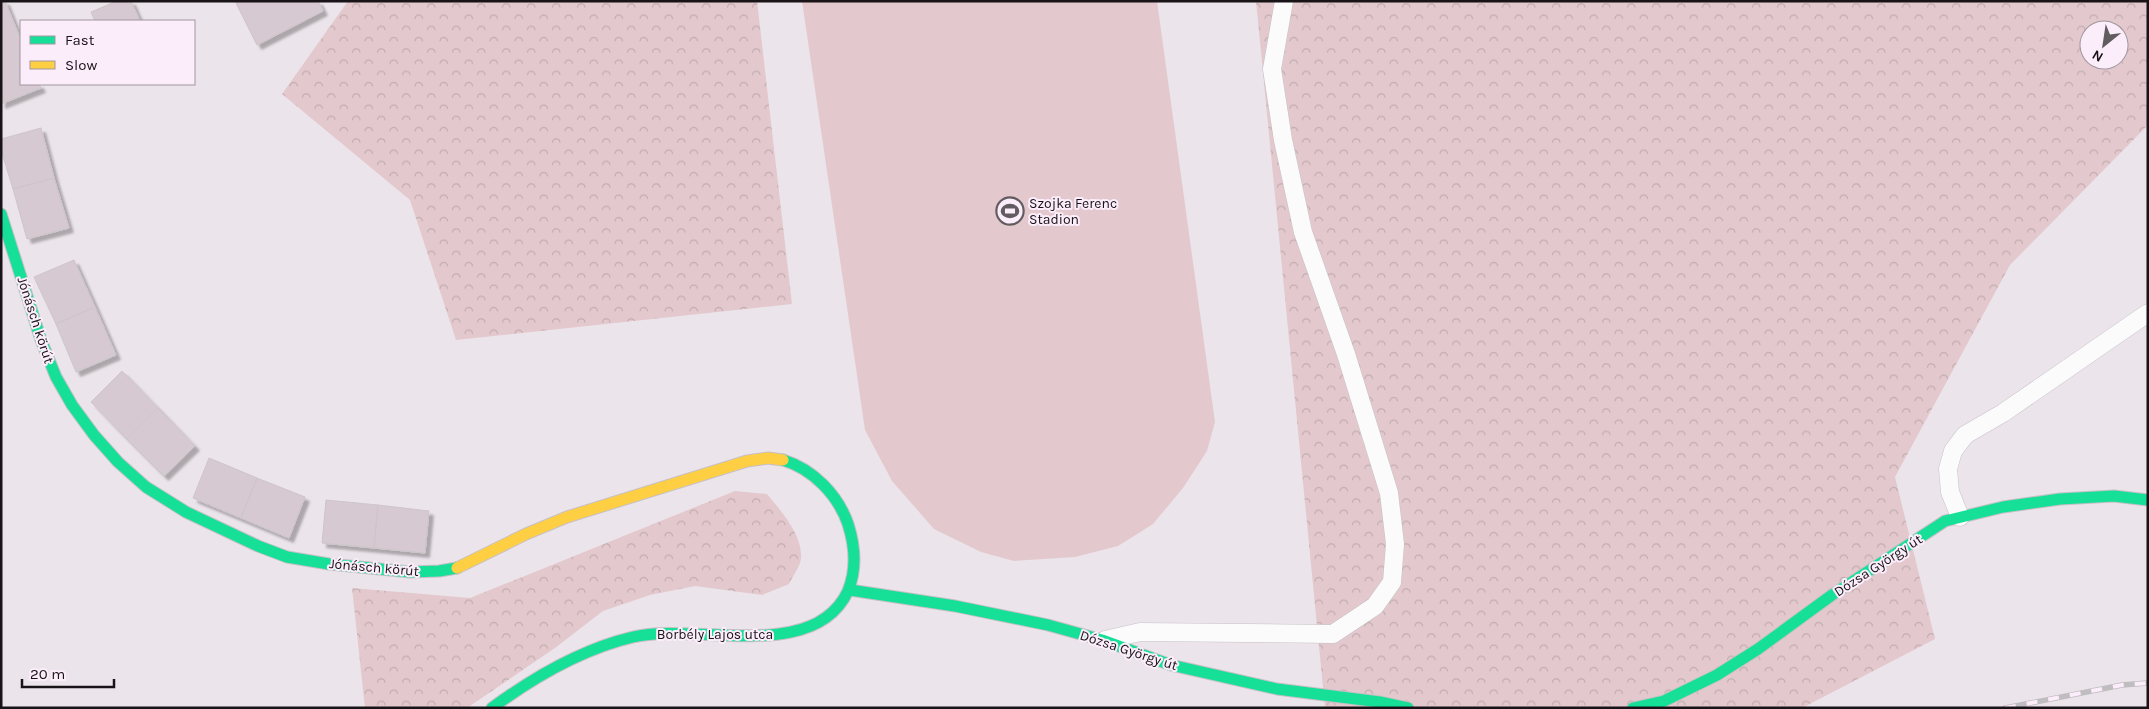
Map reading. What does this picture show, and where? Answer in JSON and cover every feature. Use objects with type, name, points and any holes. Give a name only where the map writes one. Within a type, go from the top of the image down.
[{"type":"street","name":"Jónásch körút","points":[[1,214],[43,348],[63,391],[97,440],[117,462],[161,498],[184,512],[267,550],[292,558],[361,568],[415,573],[454,569],[528,533],[571,515],[765,457],[796,464],[811,474],[836,500],[846,518],[853,543],[856,566],[850,590]]},
{"type":"street","name":"Dózsa György út","points":[[1633,708],[1664,700],[1716,676],[1758,649],[1832,594],[1945,521],[2002,507],[2060,499],[2114,496],[2148,500]]},
{"type":"street","name":"Dózsa György út","points":[[850,590],[955,606],[1048,625],[1102,640],[1171,665],[1259,685],[1380,702],[1408,708]]},
{"type":"street","name":"Borbély Lajos utca","points":[[492,708],[555,668],[629,638],[657,633],[755,637],[782,634],[800,630],[826,618],[840,605],[850,590]]},
{"type":"lane","points":[[1102,640],[1140,632],[1333,634],[1374,606],[1392,582],[1395,544],[1389,493],[1346,354],[1303,232],[1283,140],[1272,69],[1284,1]]},
{"type":"lane","points":[[1960,517],[1950,492],[1948,469],[1953,451],[1964,435],[2003,413],[2148,313]]},
{"type":"green space","points":[[348,1],[757,1],[792,304],[456,340],[410,200],[282,94]]},
{"type":"green space","name":"Szojka Ferenc Stadion","points":[[802,1],[1157,1],[1215,422],[1207,451],[1183,488],[1153,524],[1118,546],[1075,557],[1014,561],[981,552],[934,529],[892,481],[865,430]]},
{"type":"green space","points":[[1256,1],[2148,1],[2148,125],[2010,265],[1895,477],[1935,639],[1802,708],[1325,708]]},
{"type":"green space","points":[[735,491],[767,494],[795,532],[801,550],[801,559],[798,569],[789,584],[762,595],[695,586],[650,595],[603,611],[555,648],[467,708],[365,708],[352,588],[470,598]]},
{"type":"building","points":[[1,1],[5,1],[20,38],[20,85],[40,85],[41,88],[1,104]]},
{"type":"building","points":[[117,1],[131,1],[140,20],[95,20],[91,12]]},
{"type":"building","points":[[235,1],[318,1],[323,11],[257,45]]},
{"type":"building","points":[[41,128],[54,178],[13,189],[1,150],[1,139]]},
{"type":"building","points":[[54,178],[69,228],[27,239],[13,189]]},
{"type":"building","points":[[74,260],[95,307],[56,324],[34,277]]},
{"type":"building","points":[[95,307],[116,355],[76,372],[56,324]]},
{"type":"building","points":[[122,371],[158,408],[127,439],[91,402]]},
{"type":"building","points":[[158,408],[195,446],[164,476],[127,439]]},
{"type":"building","points":[[209,458],[257,478],[241,518],[193,498]]},
{"type":"building","points":[[257,478],[305,497],[289,538],[241,518]]},
{"type":"building","points":[[326,500],[378,505],[374,548],[322,543]]},
{"type":"building","points":[[378,505],[429,511],[425,553],[374,548]]},
{"type":"railway","points":[[2005,708],[2122,685],[2148,683]]},
{"type":"traffic: fast","points":[[1,214],[41,340],[56,377],[72,405],[94,435],[118,462],[146,487],[186,512],[258,546],[287,557],[329,564],[410,572],[457,568]]},
{"type":"traffic: fast","points":[[492,708],[559,665],[614,642],[633,637],[659,634],[751,636],[781,634],[809,627],[832,613],[848,591],[853,574],[853,549],[848,524],[838,503],[823,484],[804,470],[783,460]]},
{"type":"traffic: fast","points":[[1633,708],[1664,701],[1717,675],[1758,649],[1832,595],[1945,521],[2003,507],[2060,499],[2114,496],[2148,500]]},
{"type":"traffic: fast","points":[[850,590],[955,606],[1048,625],[1102,640],[1171,665],[1277,689],[1380,702],[1408,708]]},
{"type":"traffic: slow","points":[[457,568],[526,534],[567,517],[747,461],[768,458],[783,460]]},
{"type":"place","name":"Szojka Ferenc Stadion","points":[[1010,211]]}]
